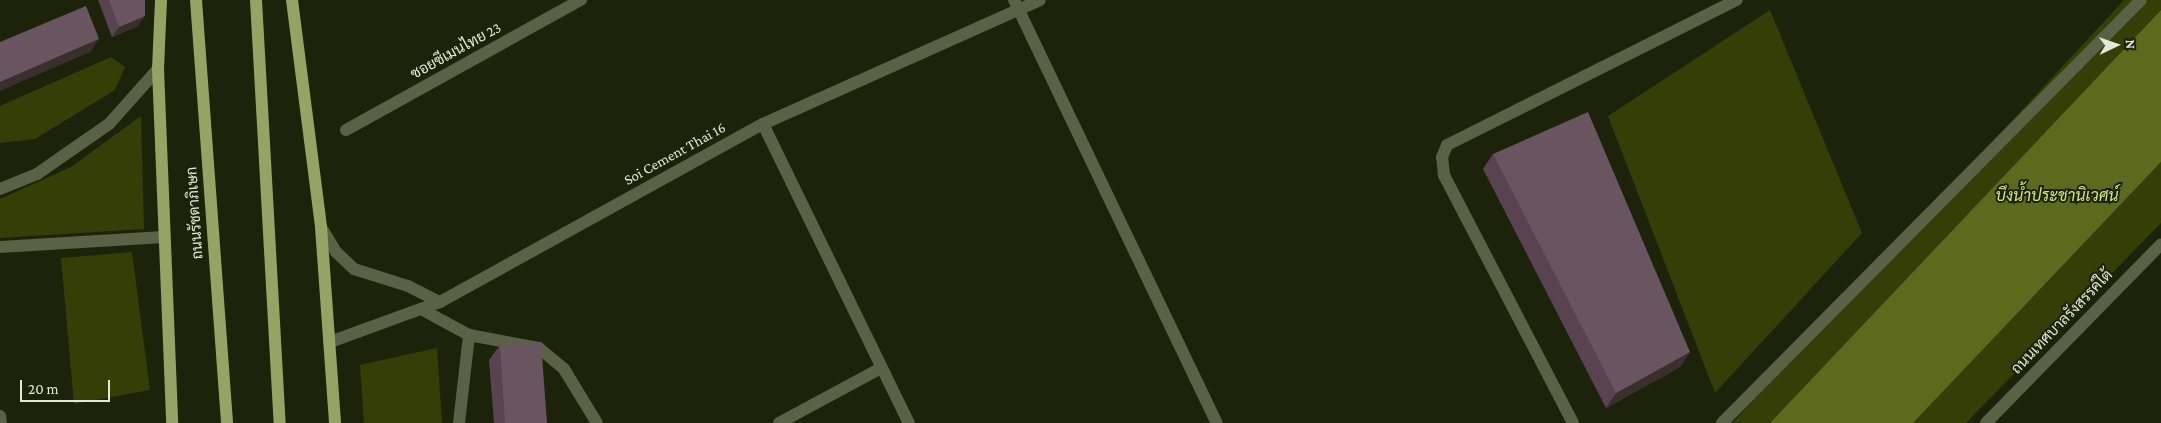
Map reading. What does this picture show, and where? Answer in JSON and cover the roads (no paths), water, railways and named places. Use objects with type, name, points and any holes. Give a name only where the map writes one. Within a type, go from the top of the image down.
[{"type":"main road","points":[[161,0],[158,68],[172,423]]},
{"type":"main road","name":"ถนนรัชดาภิเษก","points":[[196,0],[227,423]]},
{"type":"main road","points":[[256,0],[280,423]]},
{"type":"main road","points":[[292,0],[321,227],[335,423]]},
{"type":"street","name":"ซอยซีเมนไทย 23","points":[[346,130],[581,0]]},
{"type":"street","name":"Soi Cement Thai 16","points":[[330,342],[440,302],[763,124],[1016,5],[1040,0]]},
{"type":"street","points":[[1573,423],[1444,175],[1442,157],[1447,145],[1737,0]]},
{"type":"street","points":[[1722,423],[2141,0]]},
{"type":"street","points":[[1016,5],[1217,423]]},
{"type":"street","points":[[0,189],[37,174],[110,124],[158,68]]},
{"type":"street","points":[[763,124],[880,368],[909,423]]},
{"type":"street","points":[[321,227],[336,252],[354,269],[408,286],[440,302]]},
{"type":"street","points":[[0,247],[164,237]]},
{"type":"street","name":"ถนนเทศบาลรังสรรค์ใต้","points":[[1986,423],[2161,244]]},
{"type":"street","points":[[421,309],[470,335],[539,348],[564,369],[597,423]]},
{"type":"street","points":[[459,423],[470,335]]},
{"type":"street","points":[[779,423],[880,368]]},
{"type":"street","points":[[0,416],[1,423]]},
{"type":"water","name":"บึงน้ำประชานิเวศน์","points":[[2161,10],[2161,162],[1913,423],[1770,423]]}]
